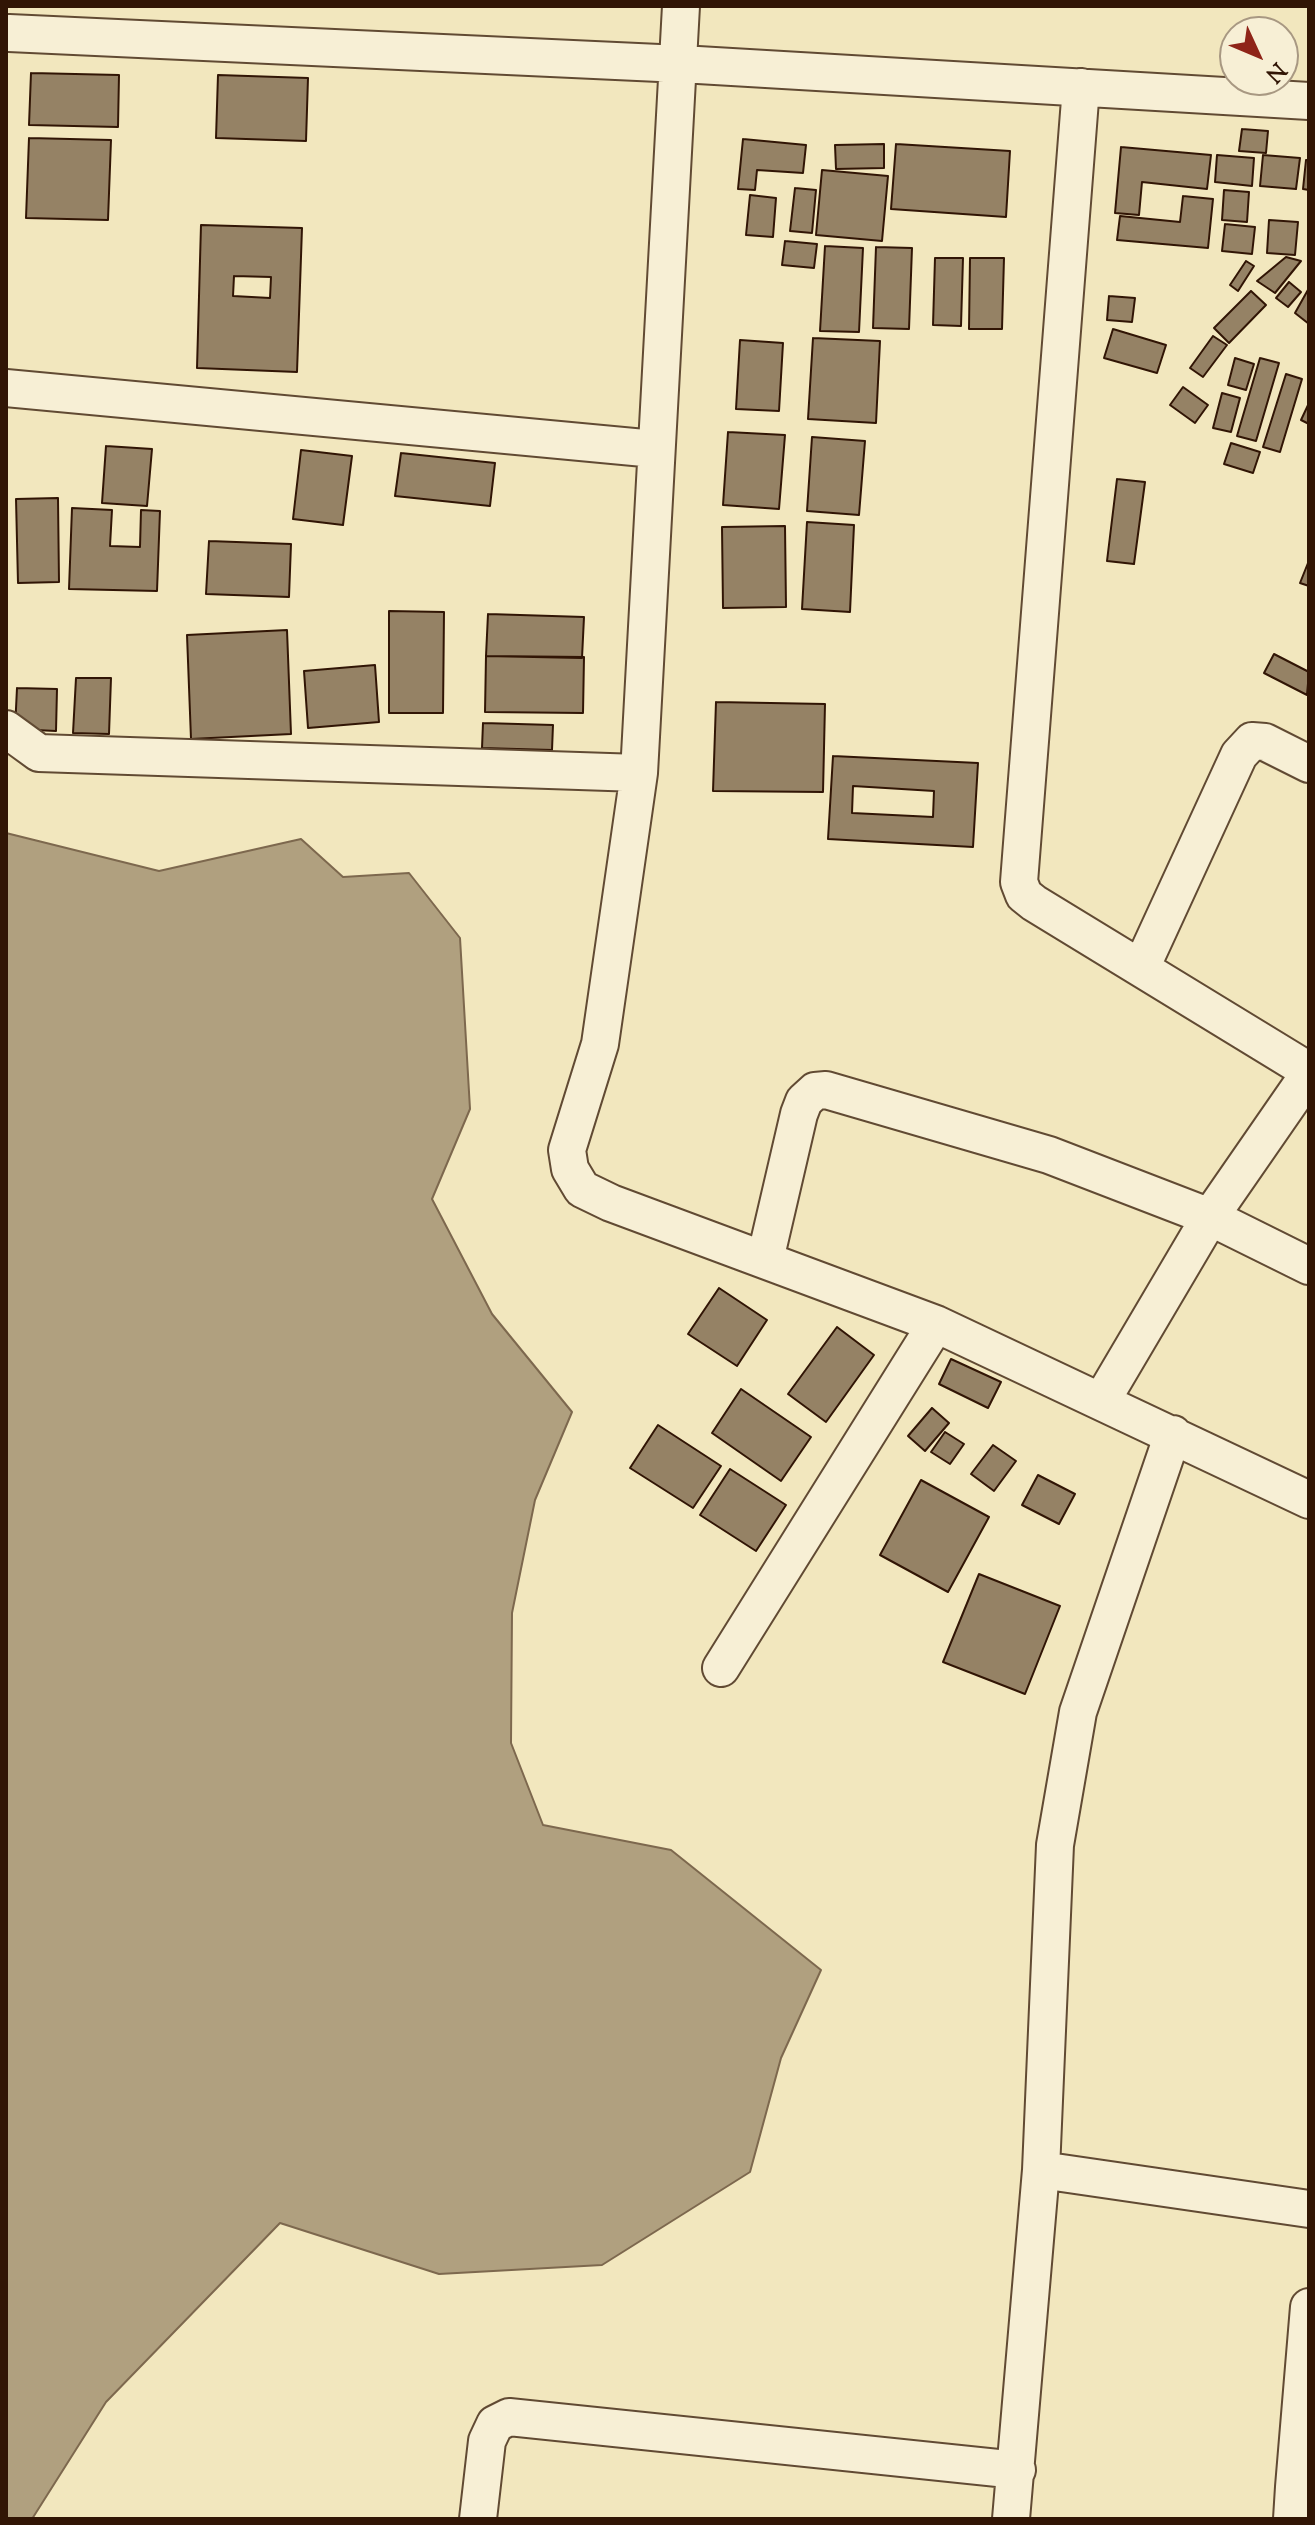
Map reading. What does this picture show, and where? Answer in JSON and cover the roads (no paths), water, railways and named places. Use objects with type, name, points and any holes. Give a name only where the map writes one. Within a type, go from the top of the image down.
[{"type":"street","points":[[681,6],[681,64],[655,449],[639,773],[600,1044],[567,1150],[570,1169],[582,1189],[611,1203],[936,1324],[1309,1500]]},
{"type":"street","points":[[8,33],[681,64],[1309,101]]},
{"type":"street","points":[[1081,87],[1019,882],[1024,895],[1034,903],[1309,1072],[1210,1217],[1102,1400]]},
{"type":"street","points":[[6,388],[655,449]]},
{"type":"street","points":[[6,729],[39,753],[639,773]]},
{"type":"street","points":[[1141,968],[1239,755],[1252,741],[1265,742],[1309,764]]},
{"type":"street","points":[[765,1260],[799,1114],[804,1101],[815,1091],[826,1090],[1049,1155],[1210,1217],[1309,1266]]},
{"type":"street","points":[[721,1668],[936,1324]]},
{"type":"street","points":[[1011,2519],[1041,2170],[1055,1845],[1078,1712],[1173,1434]]},
{"type":"street","points":[[1041,2170],[1309,2209]]},
{"type":"street","points":[[1298,2498],[1309,2307]]},
{"type":"street","points":[[478,2519],[487,2441],[495,2424],[509,2417],[1017,2470]]}]
